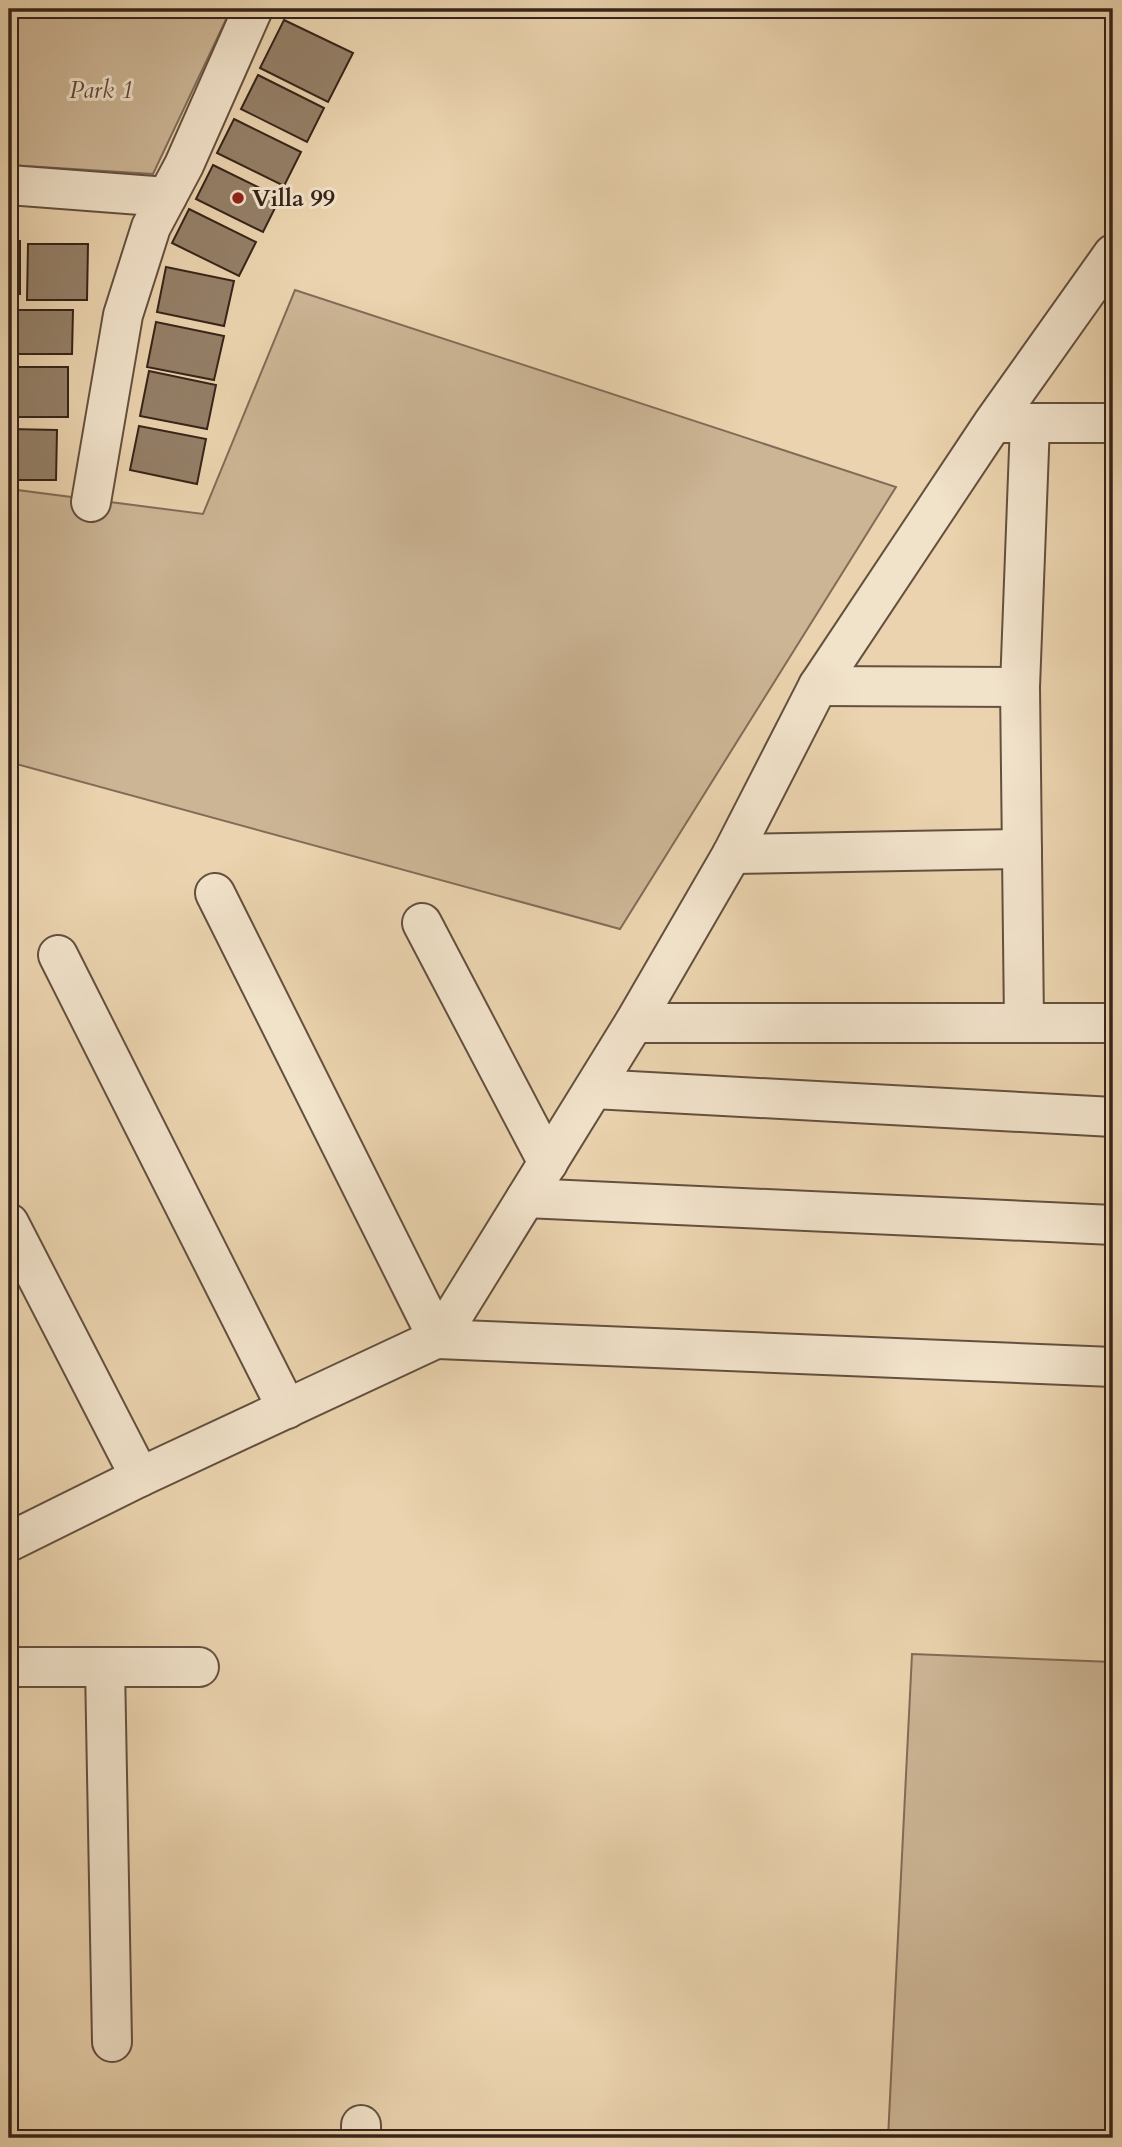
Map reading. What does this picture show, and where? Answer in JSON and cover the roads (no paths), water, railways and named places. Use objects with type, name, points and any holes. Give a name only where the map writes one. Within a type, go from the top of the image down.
[{"type":"street","points":[[91,502],[123,315],[151,226],[184,165],[253,9]]},
{"type":"street","points":[[9,185],[166,197]]},
{"type":"street","points":[[438,1339],[634,1023],[732,854],[818,686],[1012,423],[1113,254]]},
{"type":"street","points":[[1012,423],[1113,423]]},
{"type":"street","points":[[1012,423],[1020,687],[1024,1021]]},
{"type":"street","points":[[818,686],[1020,687]]},
{"type":"street","points":[[732,854],[1022,849]]},
{"type":"street","points":[[215,892],[438,1339]]},
{"type":"street","points":[[422,923],[548,1163]]},
{"type":"street","points":[[58,955],[287,1409]]},
{"type":"street","points":[[634,1023],[1113,1023]]},
{"type":"street","points":[[594,1089],[1113,1117]]},
{"type":"street","points":[[526,1198],[1113,1225]]},
{"type":"street","points":[[9,1223],[140,1477]]},
{"type":"street","points":[[9,1542],[140,1477],[438,1339],[1113,1367]]},
{"type":"street","points":[[9,1667],[199,1667]]},
{"type":"street","points":[[105,1667],[112,2042]]},
{"type":"place","name":"Villa 99","points":[[238,198]]},
{"type":"park label","name":"Park 1","points":[[101,90]]}]
